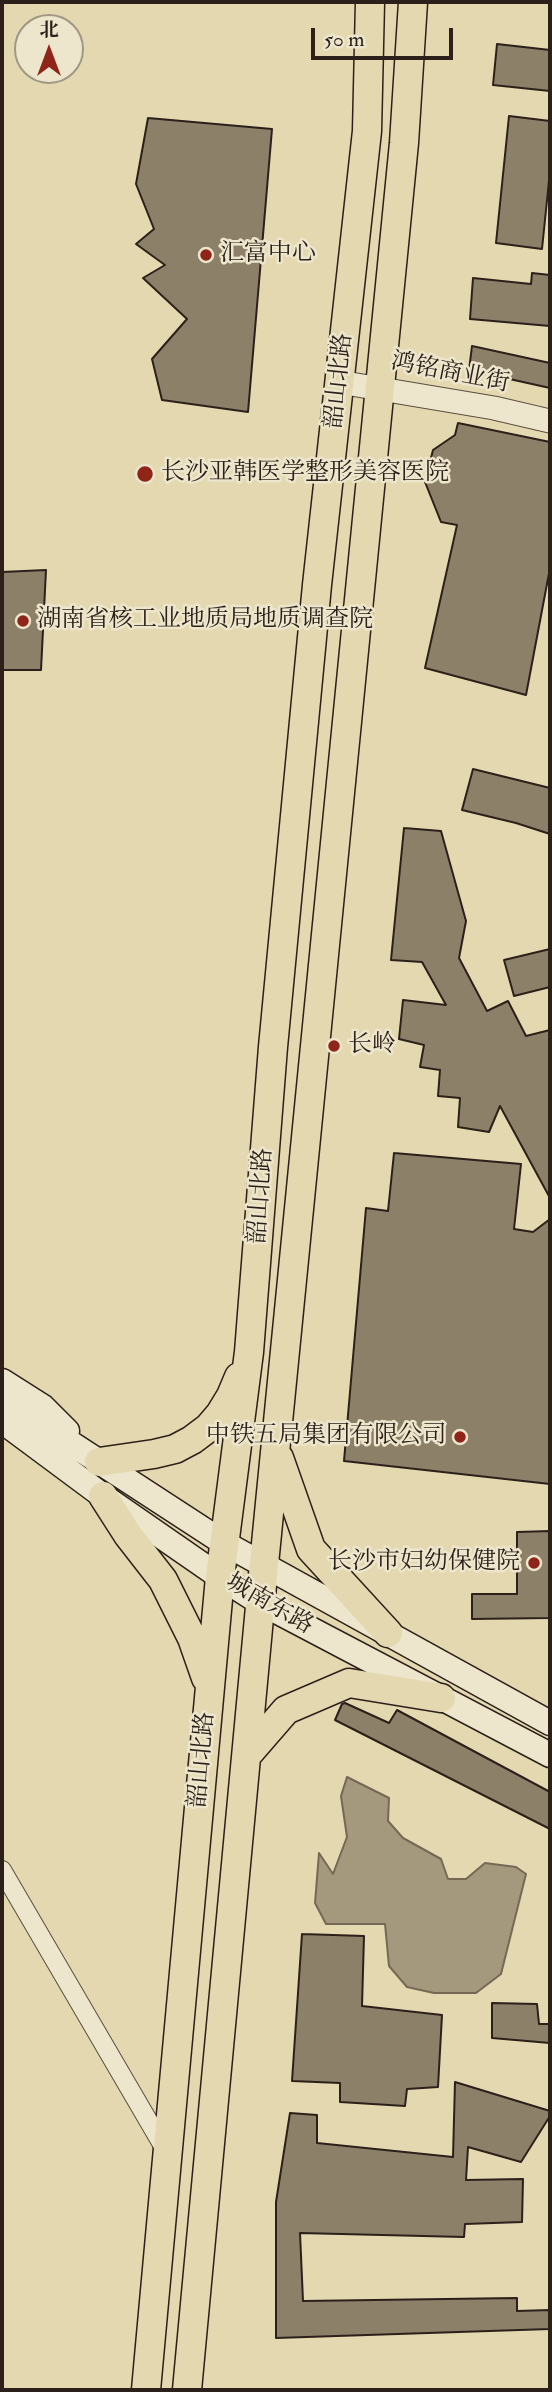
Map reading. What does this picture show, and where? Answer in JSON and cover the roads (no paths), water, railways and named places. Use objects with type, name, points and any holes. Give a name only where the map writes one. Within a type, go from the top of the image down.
[{"type":"main road","name":"韶山北路","points":[[146,2390],[220,1577],[250,1352],[276,1020],[317,585],[367,131],[370,2]]},
{"type":"main road","name":"韶山北路","points":[[187,2390],[275,1449],[404,143],[413,2]]},
{"type":"main road","points":[[95,1475],[175,1449],[208,1428],[232,1396],[250,1352]]},
{"type":"main road","points":[[2,1381],[43,1407],[95,1475],[128,1535],[163,1580],[192,1638],[205,1672],[209,1692]]},
{"type":"main road","name":"城南东路","points":[[5,1421],[95,1475],[264,1564],[550,1723]]},
{"type":"main road","points":[[275,1449],[311,1549],[388,1633]]},
{"type":"main road","name":"城南东路","points":[[95,1475],[220,1577],[261,1603],[550,1755]]},
{"type":"main road","points":[[247,1755],[286,1710],[349,1683],[441,1698]]},
{"type":"street","name":"鸿铭商业街","points":[[340,382],[494,408],[550,421]]},
{"type":"street","points":[[2,1870],[167,2152]]},
{"type":"place","name":"汇富中心","points":[[206,255]]},
{"type":"place","name":"长沙亚韩医学整形美容医院","points":[[145,474]]},
{"type":"place","name":"湖南省核工业地质局地质调查院","points":[[23,621]]},
{"type":"place","name":"长岭","points":[[334,1046]]},
{"type":"place","name":"中铁五局集团有限公司","points":[[460,1437]]},
{"type":"place","name":"长沙市妇幼保健院","points":[[534,1563]]}]
